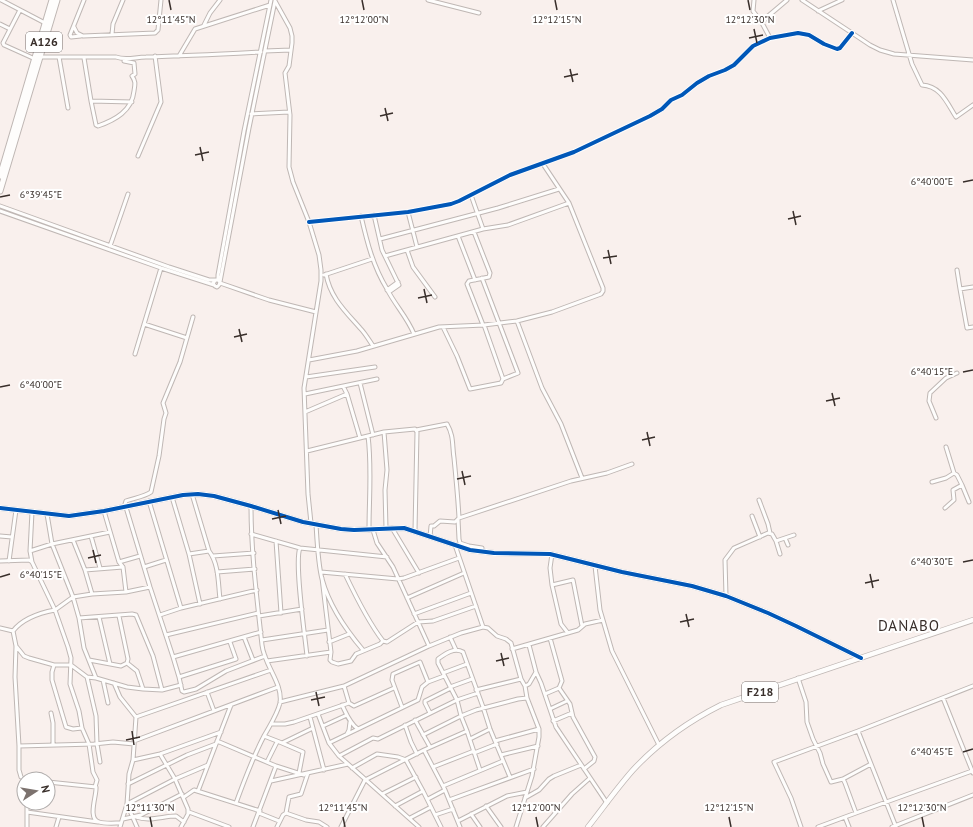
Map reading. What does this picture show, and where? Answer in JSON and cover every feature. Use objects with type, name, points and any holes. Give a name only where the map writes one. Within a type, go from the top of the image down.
[{"type":"highway","name":"A126","points":[[38,58],[52,0]]},
{"type":"highway","name":"A126","points":[[0,176],[31,83],[52,0]]},
{"type":"highway","name":"A126","points":[[0,191],[28,89]]},
{"type":"main road","name":"F218","points":[[588,827],[633,770],[659,745],[694,719],[710,710],[798,678],[973,620]]},
{"type":"street","points":[[3,0],[46,23]]},
{"type":"street","points":[[84,0],[71,32],[71,37],[155,33],[157,32],[161,0]]},
{"type":"street","points":[[112,34],[113,24],[123,0]]},
{"type":"street","points":[[204,25],[210,13],[220,0]]},
{"type":"street","points":[[263,52],[270,5],[274,0]]},
{"type":"street","points":[[274,0],[290,28],[292,36],[289,66],[285,73],[289,102],[289,167],[319,255],[321,276],[306,377],[305,412],[313,523],[322,578],[331,652],[330,660],[338,664],[351,661],[356,654],[380,644],[383,641],[387,642],[418,622],[433,621],[476,606]]},
{"type":"street","points":[[218,282],[218,275],[274,0]]},
{"type":"street","points":[[428,0],[479,13]]},
{"type":"street","points":[[754,0],[753,11],[762,23],[770,38]]},
{"type":"street","points":[[762,23],[787,0]]},
{"type":"street","points":[[802,0],[880,50],[894,54],[973,60]]},
{"type":"street","points":[[818,11],[842,0]]},
{"type":"street","points":[[894,0],[912,64],[922,84],[930,85],[936,88],[956,117],[973,105]]},
{"type":"street","points":[[179,56],[193,31],[198,27],[270,5]]},
{"type":"street","points":[[20,10],[3,43],[4,45],[38,58],[116,57],[125,60],[135,57],[291,50]]},
{"type":"street","points":[[0,24],[10,29]]},
{"type":"street","points":[[74,27],[77,34],[83,36]]},
{"type":"street","points":[[309,222],[408,212],[451,204],[510,176],[574,152],[650,116],[662,109],[671,100],[682,95],[697,83],[734,65],[753,46],[770,38],[798,33],[809,35],[824,44],[837,49],[840,48],[852,33]]},
{"type":"street","points":[[138,156],[161,102],[155,56]]},
{"type":"street","points":[[59,57],[68,108]]},
{"type":"street","points":[[84,58],[91,101],[96,125],[98,126],[124,113],[134,98],[135,82],[132,76],[135,74],[134,63],[120,60],[116,57]]},
{"type":"street","points":[[91,101],[132,102]]},
{"type":"street","points":[[250,114],[289,112]]},
{"type":"street","points":[[218,282],[250,114]]},
{"type":"street","points":[[309,360],[357,351],[443,327],[500,324],[517,321],[552,312],[602,294],[604,291],[587,245],[569,203],[542,164]]},
{"type":"street","points":[[380,239],[477,214],[559,188]]},
{"type":"street","points":[[110,246],[128,194]]},
{"type":"street","points":[[470,195],[483,229]]},
{"type":"street","points":[[385,256],[483,229],[508,225],[569,203]]},
{"type":"street","points":[[0,206],[110,246],[218,282],[225,286],[269,300],[316,312]]},
{"type":"street","points":[[0,211],[161,268],[214,285],[218,282]]},
{"type":"street","points":[[408,212],[417,247]]},
{"type":"street","points":[[374,215],[385,256],[398,282],[388,291]]},
{"type":"street","points":[[361,216],[372,259],[388,291],[408,320],[414,334]]},
{"type":"street","points":[[474,232],[490,273],[489,277],[468,282],[467,286],[484,325],[503,379]]},
{"type":"street","points":[[458,236],[475,280]]},
{"type":"street","points":[[407,250],[413,267],[435,297]]},
{"type":"street","points":[[321,276],[372,259]]},
{"type":"street","points":[[135,354],[161,268]]},
{"type":"street","points":[[957,270],[967,328],[973,327]]},
{"type":"street","points":[[326,274],[333,296],[362,330],[373,346]]},
{"type":"street","points":[[209,280],[218,275]]},
{"type":"street","points":[[443,327],[457,356],[470,389],[501,382],[503,379],[518,372],[482,278]]},
{"type":"street","points":[[960,289],[973,287]]},
{"type":"street","points":[[193,316],[180,362],[163,403],[166,413],[151,492],[147,496],[136,497],[126,501],[125,504],[140,556],[173,657],[182,692],[196,689],[215,677],[265,656]]},
{"type":"street","points":[[517,321],[542,388],[561,424],[582,478]]},
{"type":"street","points":[[144,324],[187,338]]},
{"type":"street","points":[[306,377],[375,367]]},
{"type":"street","points":[[936,418],[929,401],[930,393],[946,378],[958,373]]},
{"type":"street","points":[[305,394],[377,379]]},
{"type":"street","points":[[360,383],[373,434]]},
{"type":"street","points":[[343,386],[347,394],[360,438]]},
{"type":"street","points":[[305,412],[347,394]]},
{"type":"street","points":[[307,451],[373,434],[416,430],[447,424],[452,433],[453,457],[457,482],[460,543],[482,548],[481,551]]},
{"type":"street","points":[[415,531],[416,430]]},
{"type":"street","points":[[384,432],[387,470],[385,490],[386,528]]},
{"type":"street","points":[[368,436],[371,460],[369,488],[371,530],[393,567],[429,646]]},
{"type":"street","points":[[946,447],[954,473],[957,475],[969,502]]},
{"type":"street","points":[[430,537],[431,526],[436,525],[440,521],[455,522],[459,519],[582,478],[607,473],[632,464]]},
{"type":"street","points":[[932,482],[946,478],[954,473]]},
{"type":"street","points":[[945,508],[954,500],[953,490],[962,485]]},
{"type":"street","points":[[192,494],[209,551],[213,556],[217,572],[220,599]]},
{"type":"street","points":[[0,508],[68,516],[126,507],[172,497],[204,494],[313,523],[354,530],[404,528],[455,545],[481,551],[552,554],[595,566],[692,586],[726,596],[796,626],[861,658]]},
{"type":"street","points":[[172,497],[189,554],[200,604]]},
{"type":"street","points":[[759,500],[770,533],[776,541],[780,554]]},
{"type":"street","points":[[149,501],[181,608]]},
{"type":"street","points":[[236,803],[244,780],[264,736],[272,724],[280,702],[278,687],[262,646],[251,534],[251,506]]},
{"type":"street","points":[[9,561],[16,510]]},
{"type":"street","points":[[104,511],[118,562],[123,567],[126,592]]},
{"type":"street","points":[[32,512],[30,551],[32,562],[55,610],[66,638],[71,658],[70,684],[79,711],[82,728],[89,744],[91,765],[97,780],[93,812],[95,820],[98,822]]},
{"type":"street","points":[[47,514],[52,544],[73,597],[79,618],[84,648],[96,678]]},
{"type":"street","points":[[752,516],[760,537]]},
{"type":"street","points":[[392,528],[419,573]]},
{"type":"street","points":[[30,551],[52,544],[110,532]]},
{"type":"street","points":[[726,596],[725,560],[734,548],[770,533]]},
{"type":"street","points":[[251,534],[300,548],[387,558]]},
{"type":"street","points":[[776,541],[794,535]]},
{"type":"street","points":[[0,536],[12,537]]},
{"type":"street","points":[[91,536],[100,568]]},
{"type":"street","points":[[785,538],[788,545]]},
{"type":"street","points":[[73,540],[85,570],[92,594]]},
{"type":"street","points":[[276,541],[281,612]]},
{"type":"street","points":[[455,545],[483,627]]},
{"type":"street","points":[[300,548],[298,553],[307,656]]},
{"type":"street","points":[[189,554],[209,551]]},
{"type":"street","points":[[213,556],[254,553]]},
{"type":"street","points":[[552,554],[550,568],[552,584],[559,618],[568,633]]},
{"type":"street","points":[[118,562],[140,556]]},
{"type":"street","points":[[321,572],[398,579],[459,558]]},
{"type":"street","points":[[0,561],[29,560],[32,562]]},
{"type":"street","points":[[144,567],[166,560]]},
{"type":"street","points":[[595,566],[600,610],[616,659],[659,745]]},
{"type":"street","points":[[85,570],[123,567]]},
{"type":"street","points":[[217,572],[255,569]]},
{"type":"street","points":[[407,598],[464,573]]},
{"type":"street","points":[[345,574],[351,588],[376,632],[383,641]]},
{"type":"street","points":[[322,578],[331,601],[349,634],[363,650]]},
{"type":"street","points":[[552,584],[573,580],[582,626]]},
{"type":"street","points":[[19,771],[20,746],[15,677],[16,646],[13,631],[18,624],[37,614],[55,610],[73,597],[92,594],[126,592],[150,587]]},
{"type":"street","points":[[160,615],[181,608],[257,590]]},
{"type":"street","points":[[414,614],[471,593]]},
{"type":"street","points":[[166,635],[258,614],[302,609]]},
{"type":"street","points":[[79,618],[132,614],[136,615],[153,656],[162,690]]},
{"type":"street","points":[[118,616],[128,659],[127,663]]},
{"type":"street","points":[[99,617],[110,664]]},
{"type":"street","points":[[512,650],[579,630],[585,624],[603,620]]},
{"type":"street","points":[[280,702],[344,686],[429,646],[483,627],[488,628],[497,636],[509,641],[519,668],[521,679],[525,686],[527,698],[539,729],[534,768],[516,827]]},
{"type":"street","points":[[0,628],[13,631]]},
{"type":"street","points":[[262,640],[304,632],[328,630]]},
{"type":"street","points":[[173,657],[261,632]]},
{"type":"street","points":[[329,642],[349,634]]},
{"type":"street","points":[[244,637],[253,660]]},
{"type":"street","points":[[450,638],[456,650]]},
{"type":"street","points":[[545,694],[559,688],[562,681],[550,638]]},
{"type":"street","points":[[179,677],[236,659],[230,642]]},
{"type":"street","points":[[529,645],[536,672],[556,727],[607,803]]},
{"type":"street","points":[[16,646],[24,656],[29,658],[54,665],[71,665],[87,677],[96,678],[127,687],[162,690],[181,685]]},
{"type":"street","points":[[480,770],[457,700],[438,662],[438,659],[445,654],[456,650],[463,652],[490,729],[510,778]]},
{"type":"street","points":[[267,661],[331,652]]},
{"type":"street","points":[[89,660],[121,666],[127,663]]},
{"type":"street","points":[[402,708],[391,677],[393,674],[420,662],[428,682]]},
{"type":"street","points":[[127,663],[137,671],[143,689]]},
{"type":"street","points":[[329,743],[418,700],[421,689],[428,682],[467,664]]},
{"type":"street","points":[[54,665],[52,680],[66,727],[73,730],[82,728]]},
{"type":"street","points":[[136,717],[271,670]]},
{"type":"street","points":[[525,686],[529,684],[536,672]]},
{"type":"street","points":[[87,677],[96,716],[100,762]]},
{"type":"street","points":[[798,678],[806,702],[807,722],[831,782],[842,779],[871,764]]},
{"type":"street","points":[[430,713],[425,701],[450,687],[472,679]]},
{"type":"street","points":[[339,756],[373,738],[378,739],[457,700],[477,692],[521,679]]},
{"type":"street","points":[[103,680],[108,703]]},
{"type":"street","points":[[27,827],[27,812],[121,825],[127,804],[128,784],[133,760],[136,717],[120,697],[114,683]]},
{"type":"street","points":[[344,686],[349,703],[354,706],[394,688]]},
{"type":"street","points":[[801,827],[791,798],[774,762],[973,686]]},
{"type":"street","points":[[20,746],[98,744],[113,742],[134,743],[278,687]]},
{"type":"street","points":[[559,688],[571,707],[572,713],[594,757],[594,761],[584,769]]},
{"type":"street","points":[[207,692],[214,711]]},
{"type":"street","points":[[423,735],[461,716],[483,708],[527,698]]},
{"type":"street","points":[[818,827],[973,772],[944,698]]},
{"type":"street","points":[[550,709],[567,701]]},
{"type":"street","points":[[272,724],[285,724],[349,703]]},
{"type":"street","points":[[198,791],[231,705]]},
{"type":"street","points":[[342,705],[350,721],[358,729]]},
{"type":"street","points":[[51,713],[53,745]]},
{"type":"street","points":[[553,720],[572,713]]},
{"type":"street","points":[[318,714],[329,743],[339,756],[419,827]]},
{"type":"street","points":[[323,726],[347,716]]},
{"type":"street","points":[[310,717],[324,770]]},
{"type":"street","points":[[415,720],[430,748]]},
{"type":"street","points":[[346,734],[351,725],[350,721]]},
{"type":"street","points":[[405,725],[417,754]]},
{"type":"street","points":[[282,743],[313,728]]},
{"type":"street","points":[[470,738],[490,729]]},
{"type":"street","points":[[433,767],[496,743],[539,729]]},
{"type":"street","points":[[341,827],[366,780],[424,750],[467,731]]},
{"type":"street","points":[[858,731],[896,826]]},
{"type":"street","points":[[133,760],[160,754],[221,732]]},
{"type":"street","points":[[264,736],[303,752],[299,773]]},
{"type":"street","points":[[266,762],[277,742]]},
{"type":"street","points":[[128,784],[166,765],[217,743],[255,756],[276,766],[304,774]]},
{"type":"street","points":[[501,755],[538,746]]},
{"type":"street","points":[[424,750],[445,790],[458,821],[458,826]]},
{"type":"street","points":[[160,754],[175,779],[189,812],[181,827]]},
{"type":"street","points":[[352,768],[377,754],[398,756],[406,760],[428,799],[441,827]]},
{"type":"street","points":[[442,786],[503,761]]},
{"type":"street","points":[[271,781],[348,764]]},
{"type":"street","points":[[127,804],[175,779],[208,765]]},
{"type":"street","points":[[525,798],[539,790],[549,779],[554,776],[581,765]]},
{"type":"street","points":[[253,827],[276,766]]},
{"type":"street","points":[[449,800],[534,768]]},
{"type":"street","points":[[277,827],[279,821],[286,813],[289,797],[301,794],[308,773]]},
{"type":"street","points":[[382,794],[416,777]]},
{"type":"street","points":[[543,827],[572,794],[590,778]]},
{"type":"street","points":[[842,779],[845,782],[856,813]]},
{"type":"street","points":[[56,783],[95,787]]},
{"type":"street","points":[[428,799],[445,790]]},
{"type":"street","points":[[123,819],[135,817],[192,791],[198,791],[236,803],[279,821]]},
{"type":"street","points":[[395,806],[423,791]]},
{"type":"street","points":[[458,821],[507,796],[527,792]]},
{"type":"street","points":[[892,827],[973,795]]},
{"type":"street","points":[[127,804],[135,817],[137,827]]},
{"type":"street","points":[[486,806],[501,827]]},
{"type":"street","points":[[410,818],[431,807]]},
{"type":"street","points":[[435,815],[453,809]]},
{"type":"street","points":[[189,812],[229,827]]},
{"type":"street","points":[[286,813],[306,820],[319,822],[327,827]]},
{"type":"street","points":[[471,814],[480,827]]},
{"type":"street","points":[[135,817],[155,819],[176,816],[184,822]]},
{"type":"street","points":[[56,827],[59,817]]},
{"type":"street","points":[[845,817],[849,827]]},
{"type":"cycle path","points":[[309,222],[408,212],[451,204],[510,175],[574,152],[650,116],[662,109],[671,100],[682,95],[697,83],[734,65],[753,46],[770,38],[798,33],[809,35],[824,44],[837,49],[840,48],[852,33]]},
{"type":"cycle path","points":[[0,508],[69,516],[104,511],[183,495],[198,494],[214,496],[303,522],[341,529],[354,530],[404,528],[470,550],[494,553],[550,554],[622,572],[692,586],[726,596],[768,613],[861,658]]},
{"type":"district","name":"DANABO","points":[[909,626]]}]
